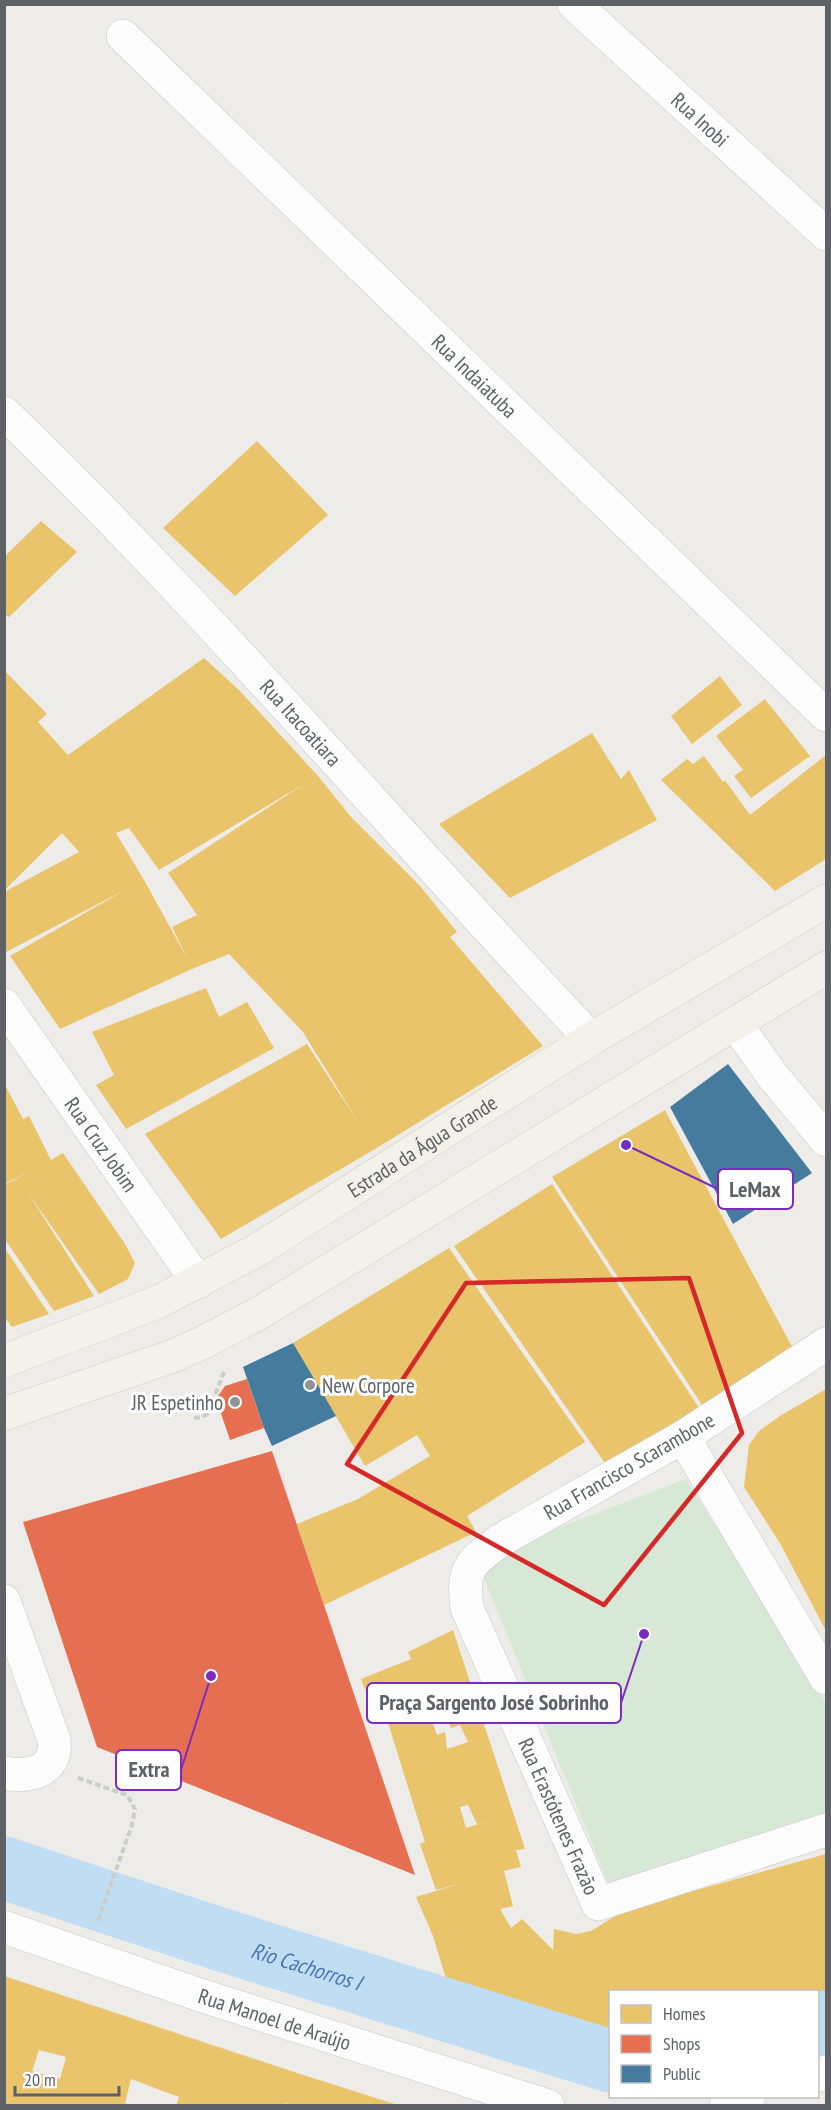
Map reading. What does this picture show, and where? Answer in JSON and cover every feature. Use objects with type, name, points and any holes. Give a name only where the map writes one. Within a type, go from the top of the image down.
[{"type":"main road","name":"Estrada da Água Grande","points":[[4,1361],[158,1302],[259,1249],[591,1039],[826,901]]},
{"type":"main road","points":[[4,1414],[140,1369],[222,1333],[271,1306],[826,968]]},
{"type":"street","name":"Rua Inobi","points":[[574,4],[826,234]]},
{"type":"street","name":"Rua Indaiatuba","points":[[123,36],[826,715]]},
{"type":"street","name":"Rua Itacoatiara","points":[[4,412],[65,471],[172,582],[591,1039]]},
{"type":"street","name":"Rua Cruz Jobim","points":[[4,1005],[198,1282]]},
{"type":"street","points":[[735,1023],[772,1075],[826,1140]]},
{"type":"street","name":"Rua Francisco Scarambone","points":[[467,1608],[466,1575],[476,1559],[501,1540],[683,1437],[826,1344]]},
{"type":"street","points":[[683,1437],[826,1678]]},
{"type":"street","points":[[4,1601],[54,1740],[55,1752],[48,1765],[19,1773]]},
{"type":"street","name":"Rua Erastótenes Frazão","points":[[467,1608],[598,1904],[826,1830]]},
{"type":"street","name":"Rua Manoel de Araújo","points":[[4,1927],[200,1995],[548,2106]]},
{"type":"street","points":[[726,2106],[746,2098]]},
{"type":"path","points":[[194,1418],[208,1414],[224,1377],[226,1368],[222,1333]]},
{"type":"path","points":[[19,1773],[78,1778],[127,1795],[135,1809],[132,1825],[97,1924]]},
{"type":"highlighted area","points":[[689,1278],[742,1433],[604,1605],[347,1464],[466,1283]]},
{"type":"green space","points":[[686,1479],[826,1703],[826,1819],[611,1890],[476,1559]]},
{"type":"building: Homes","points":[[257,441],[328,515],[235,596],[163,528]]},
{"type":"building: Homes","points":[[41,521],[77,552],[9,617],[4,614],[4,557]]},
{"type":"building: Homes","points":[[204,658],[239,690],[318,776],[351,817],[421,887],[457,932],[450,937],[543,1046],[375,1149],[221,1239],[145,1134],[307,1044],[358,1122],[303,1032],[229,954],[60,1029],[10,956],[125,890],[4,953],[4,892],[79,852],[62,833],[4,891],[4,670],[47,714],[38,722],[68,755]],"holes":[[[304,784],[168,873],[197,915],[172,927],[187,958],[116,833],[129,828],[159,870]]]},
{"type":"building: Homes","points":[[720,676],[742,705],[692,744],[671,716]]},
{"type":"building: Homes","points":[[765,699],[810,756],[751,798],[734,776],[743,770],[716,736]]},
{"type":"building: Homes","points":[[592,733],[621,779],[629,770],[657,820],[510,898],[439,824]]},
{"type":"building: Homes","points":[[826,755],[826,859],[775,891],[661,780],[687,759],[693,764],[704,756],[723,782],[725,780],[750,815]]},
{"type":"building: Homes","points":[[206,988],[219,1017],[247,1002],[274,1048],[126,1129],[96,1085],[114,1075],[92,1032]]},
{"type":"building: Homes","points":[[4,1083],[23,1119],[29,1116],[51,1160],[63,1153],[125,1244],[135,1263],[128,1279],[99,1294],[28,1193],[94,1296],[54,1311],[4,1238],[4,1185],[35,1169],[4,1184]]},
{"type":"building: Homes","points":[[665,1110],[797,1356],[708,1414],[552,1177]]},
{"type":"building: Homes","points":[[552,1184],[699,1408],[609,1469],[454,1246]]},
{"type":"building: Homes","points":[[4,1247],[49,1314],[12,1327],[4,1317]]},
{"type":"building: Homes","points":[[449,1248],[585,1442],[467,1516],[476,1532],[324,1605],[297,1524],[358,1499],[430,1456],[417,1435],[365,1466],[293,1343]]},
{"type":"building: Homes","points":[[826,1389],[826,1631],[781,1545],[744,1487],[749,1445],[759,1431]]},
{"type":"building: Homes","points":[[453,1630],[525,1849],[516,1850],[521,1867],[504,1871],[513,1906],[500,1909],[511,1928],[522,1919],[553,1950],[554,1929],[576,1934],[591,1931],[625,1910],[826,1854],[826,1991],[819,1994],[819,1990],[609,1990],[609,2029],[500,2001],[454,1992],[448,1985],[433,1936],[416,1897],[462,1883],[436,1890],[420,1844],[425,1842],[381,1700],[371,1704],[361,1679],[411,1659],[408,1652]],"holes":[[[444,1712],[451,1728],[460,1725],[468,1742],[447,1749],[445,1732],[437,1735],[431,1718]],[[468,1805],[477,1824],[490,1820],[466,1828],[460,1807]]]},
{"type":"building: Homes","points":[[4,1976],[401,2106],[293,2106],[285,2103],[284,2106],[176,2106],[179,2097],[131,2079],[125,2103],[132,2106],[4,2106]],"holes":[[[39,2050],[66,2057],[60,2079],[32,2071]]]},
{"type":"building: Shops","points":[[247,1379],[264,1428],[230,1440],[216,1399],[225,1386]]},
{"type":"building: Shops","points":[[272,1451],[415,1875],[97,1747],[23,1522]]},
{"type":"building: Public","points":[[728,1064],[812,1173],[733,1224],[670,1107]]},
{"type":"building: Public","points":[[293,1343],[336,1416],[272,1446],[243,1367]]},
{"type":"waterway","name":"Rio Cachorros I","points":[[4,1868],[219,1939],[609,2061]]},
{"type":"waterway","name":"Rio Cachorros I","points":[[819,2024],[826,2022]]},
{"type":"place","name":"LeMax","points":[[626,1145]]},
{"type":"place","name":"New Corpore","points":[[310,1385]]},
{"type":"place","name":"JR Espetinho","points":[[235,1402]]},
{"type":"place","name":"Praça Sargento José Sobrinho","points":[[644,1634]]},
{"type":"place","name":"Extra","points":[[211,1676]]}]
